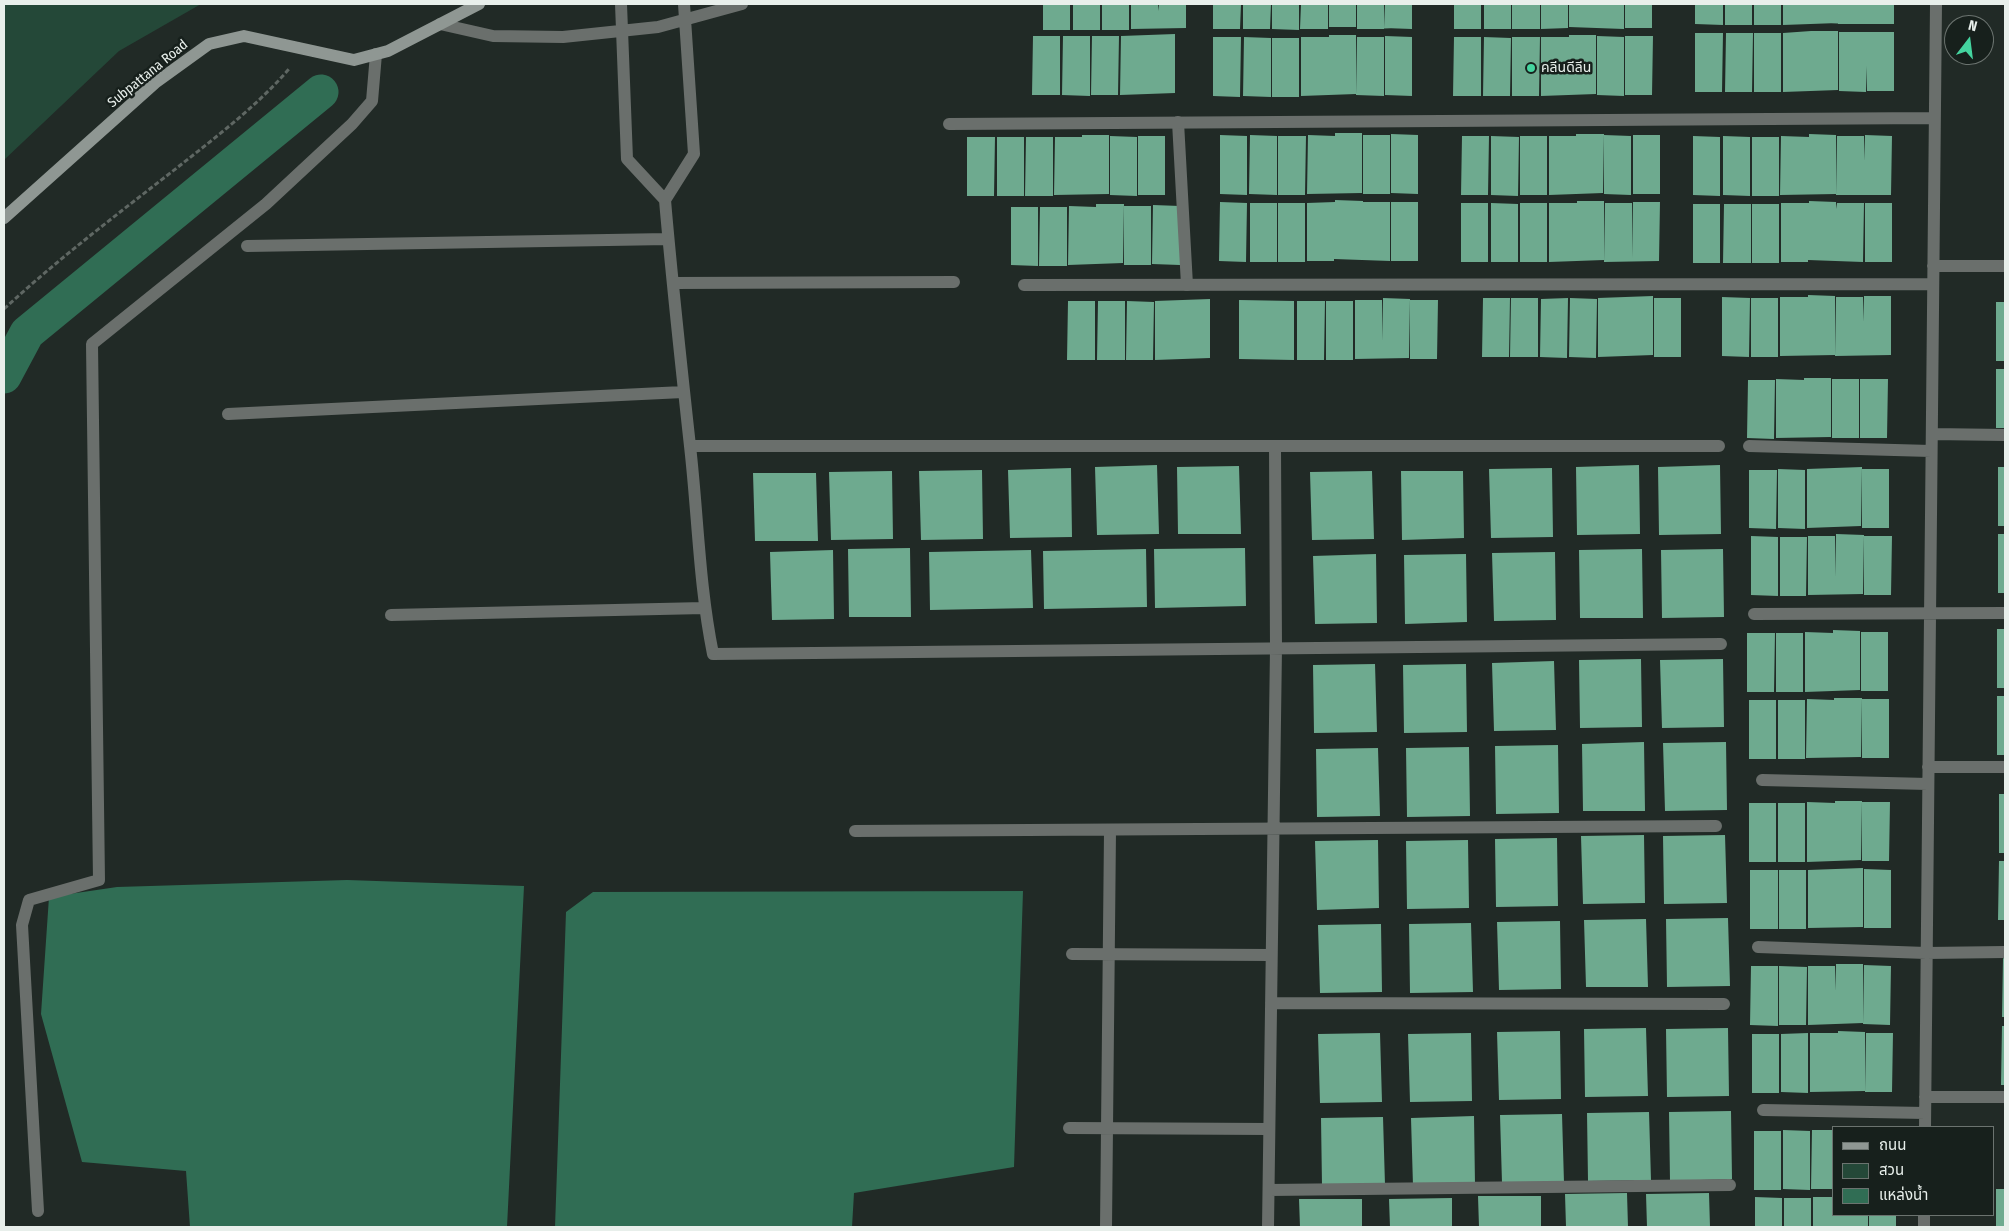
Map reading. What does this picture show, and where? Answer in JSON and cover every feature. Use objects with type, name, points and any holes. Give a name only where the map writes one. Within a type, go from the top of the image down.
[{"type":"street","name":"Subpattana Road","points":[[4,218],[155,83],[209,44],[244,36],[354,60],[388,52],[479,4]]},
{"type":"street","points":[[621,4],[627,159],[665,200]]},
{"type":"street","points":[[684,4],[694,154],[665,200],[704,608],[714,654],[1721,644]]},
{"type":"street","points":[[440,24],[494,36],[563,37],[658,28],[742,4]]},
{"type":"street","points":[[1925,1126],[1936,4]]},
{"type":"street","points":[[38,1211],[22,925],[29,900],[100,880],[92,344],[266,204],[352,124],[372,100],[376,54]]},
{"type":"street","points":[[949,124],[1934,118]]},
{"type":"street","points":[[1178,122],[1187,285]]},
{"type":"street","points":[[247,246],[668,239]]},
{"type":"street","points":[[1933,266],[2005,266]]},
{"type":"street","points":[[672,283],[954,282]]},
{"type":"street","points":[[1024,285],[1933,284]]},
{"type":"street","points":[[228,414],[683,392]]},
{"type":"street","points":[[1932,434],[2005,435]]},
{"type":"street","points":[[690,446],[1719,446]]},
{"type":"street","points":[[1268,1227],[1276,648],[1275,446]]},
{"type":"street","points":[[1749,446],[1931,452]]},
{"type":"street","points":[[391,615],[704,608]]},
{"type":"street","points":[[1754,614],[2005,614]]},
{"type":"street","points":[[1928,767],[2005,768]]},
{"type":"street","points":[[1762,780],[1928,784]]},
{"type":"street","points":[[855,831],[1716,826]]},
{"type":"street","points":[[1106,1227],[1110,830]]},
{"type":"street","points":[[1758,947],[1926,953],[2005,952]]},
{"type":"street","points":[[1072,954],[1271,956]]},
{"type":"street","points":[[1271,1004],[1724,1004]]},
{"type":"street","points":[[1925,1096],[2005,1097]]},
{"type":"street","points":[[1763,1110],[1925,1113]]},
{"type":"street","points":[[1069,1128],[1269,1128]]},
{"type":"street","points":[[1269,1190],[1730,1185]]},
{"type":"path","points":[[4,308],[94,233],[220,134],[278,81],[305,49]]},
{"type":"green space","points":[[4,4],[201,4],[119,51],[4,160]]},
{"type":"water","points":[[347,880],[524,886],[507,1227],[190,1227],[186,1171],[82,1162],[41,1014],[49,897],[117,887]]},
{"type":"water","points":[[1023,891],[1014,1167],[854,1193],[852,1227],[555,1227],[566,912],[593,892]]},
{"type":"building","points":[[1043,4],[1070,4],[1070,30],[1043,30]]},
{"type":"building","points":[[1073,4],[1100,4],[1100,30],[1073,30]]},
{"type":"building","points":[[1102,4],[1129,4],[1129,30],[1102,30]]},
{"type":"building","points":[[1131,4],[1158,4],[1158,11],[1159,4],[1186,4],[1186,28],[1131,29]]},
{"type":"building","points":[[1213,4],[1241,4],[1240,29],[1213,29]]},
{"type":"building","points":[[1243,4],[1271,4],[1270,29],[1243,29]]},
{"type":"building","points":[[1272,4],[1299,4],[1299,30],[1272,29]]},
{"type":"building","points":[[1301,4],[1328,4],[1328,29],[1300,29]]},
{"type":"building","points":[[1329,4],[1356,4],[1356,27],[1329,27]]},
{"type":"building","points":[[1357,4],[1384,4],[1384,29],[1357,29]]},
{"type":"building","points":[[1385,4],[1412,4],[1412,29],[1384,28]]},
{"type":"building","points":[[1454,4],[1481,4],[1481,29],[1454,29]]},
{"type":"building","points":[[1484,4],[1511,4],[1511,29],[1484,29]]},
{"type":"building","points":[[1512,4],[1540,4],[1540,29],[1512,29]]},
{"type":"building","points":[[1541,4],[1568,4],[1568,28],[1541,29]]},
{"type":"building","points":[[1569,4],[1624,4],[1624,29],[1569,27]]},
{"type":"building","points":[[1625,4],[1652,4],[1652,28],[1625,28]]},
{"type":"building","points":[[1695,4],[1723,4],[1723,25],[1695,24]]},
{"type":"building","points":[[1725,4],[1752,4],[1752,25],[1725,25]]},
{"type":"building","points":[[1754,4],[1781,4],[1781,25],[1754,25]]},
{"type":"building","points":[[1783,4],[1838,4],[1838,23],[1783,25]]},
{"type":"building","points":[[1838,4],[1894,4],[1894,24],[1838,24]]},
{"type":"building","points":[[1838,31],[1838,90],[1783,92],[1783,33]]},
{"type":"building","points":[[1839,32],[1894,32],[1894,91],[1867,91],[1866,66],[1866,92],[1839,91]]},
{"type":"building","points":[[1695,33],[1723,33],[1722,92],[1695,92]]},
{"type":"building","points":[[1726,33],[1753,33],[1752,92],[1725,92]]},
{"type":"building","points":[[1754,33],[1781,33],[1781,92],[1754,92]]},
{"type":"building","points":[[1175,34],[1175,93],[1120,95],[1121,36]]},
{"type":"building","points":[[1329,35],[1356,35],[1356,94],[1301,96],[1301,37],[1329,37]]},
{"type":"building","points":[[1569,35],[1596,35],[1596,94],[1541,96],[1541,37],[1569,37]]},
{"type":"building","points":[[1033,36],[1060,36],[1060,95],[1032,95]]},
{"type":"building","points":[[1063,36],[1090,36],[1090,96],[1062,95]]},
{"type":"building","points":[[1092,36],[1119,36],[1118,95],[1091,95]]},
{"type":"building","points":[[1385,36],[1412,37],[1412,96],[1385,95]]},
{"type":"building","points":[[1597,36],[1624,37],[1624,96],[1597,95]]},
{"type":"building","points":[[1625,36],[1653,36],[1652,95],[1625,95]]},
{"type":"building","points":[[1213,37],[1241,37],[1240,97],[1213,96]]},
{"type":"building","points":[[1244,37],[1271,38],[1271,97],[1243,96]]},
{"type":"building","points":[[1357,37],[1384,37],[1384,96],[1356,95]]},
{"type":"building","points":[[1454,37],[1481,37],[1481,96],[1453,96]]},
{"type":"building","points":[[1484,37],[1511,38],[1510,96],[1483,96]]},
{"type":"building","points":[[1512,37],[1540,37],[1539,96],[1512,96]]},
{"type":"building","points":[[1272,38],[1299,38],[1299,97],[1272,97]]},
{"type":"building","points":[[1335,133],[1362,133],[1362,193],[1307,194],[1308,135],[1335,136]]},
{"type":"building","points":[[1391,134],[1418,135],[1418,194],[1391,193]]},
{"type":"building","points":[[1576,134],[1604,134],[1603,193],[1549,195],[1549,136],[1576,136]]},
{"type":"building","points":[[1809,134],[1836,135],[1836,194],[1780,195],[1781,136],[1809,137]]},
{"type":"building","points":[[1082,135],[1109,135],[1109,194],[1054,195],[1055,137],[1082,137]]},
{"type":"building","points":[[1220,135],[1247,136],[1247,195],[1220,194]]},
{"type":"building","points":[[1250,135],[1277,136],[1277,195],[1249,194]]},
{"type":"building","points":[[1363,135],[1390,135],[1390,194],[1363,194]]},
{"type":"building","points":[[1604,135],[1631,136],[1631,195],[1604,194]]},
{"type":"building","points":[[1633,135],[1660,135],[1660,194],[1633,194]]},
{"type":"building","points":[[1865,135],[1892,136],[1891,195],[1836,195],[1837,136],[1864,136],[1865,161]]},
{"type":"building","points":[[1110,136],[1137,137],[1137,196],[1110,195]]},
{"type":"building","points":[[1138,136],[1165,136],[1165,195],[1138,195]]},
{"type":"building","points":[[1278,136],[1306,136],[1305,195],[1278,195]]},
{"type":"building","points":[[1462,136],[1489,136],[1488,195],[1461,195]]},
{"type":"building","points":[[1491,136],[1519,137],[1518,196],[1491,195]]},
{"type":"building","points":[[1520,136],[1547,136],[1547,195],[1520,195]]},
{"type":"building","points":[[1693,136],[1720,137],[1720,196],[1693,195]]},
{"type":"building","points":[[1723,136],[1750,137],[1750,196],[1723,195]]},
{"type":"building","points":[[967,137],[995,137],[994,196],[967,196]]},
{"type":"building","points":[[997,137],[1024,137],[1024,196],[997,196]]},
{"type":"building","points":[[1026,137],[1053,137],[1053,196],[1025,196]]},
{"type":"building","points":[[1752,137],[1779,137],[1779,196],[1752,196]]},
{"type":"building","points":[[1335,200],[1390,202],[1390,261],[1334,259],[1334,261],[1307,261],[1307,203],[1335,202]]},
{"type":"building","points":[[1577,201],[1604,201],[1604,260],[1549,262],[1549,203],[1577,203]]},
{"type":"building","points":[[1809,201],[1836,202],[1836,209],[1837,203],[1864,203],[1863,262],[1808,260],[1808,262],[1781,262],[1781,203],[1809,203]]},
{"type":"building","points":[[1220,202],[1247,203],[1246,262],[1219,261]]},
{"type":"building","points":[[1391,202],[1418,202],[1418,261],[1391,261]]},
{"type":"building","points":[[1633,202],[1660,202],[1659,261],[1604,262],[1605,203],[1632,203],[1632,258]]},
{"type":"building","points":[[1250,203],[1277,203],[1277,262],[1250,262]]},
{"type":"building","points":[[1278,203],[1305,203],[1305,262],[1278,262]]},
{"type":"building","points":[[1461,203],[1488,203],[1488,262],[1461,262]]},
{"type":"building","points":[[1491,203],[1518,204],[1518,262],[1491,262]]},
{"type":"building","points":[[1520,203],[1547,203],[1547,262],[1520,262]]},
{"type":"building","points":[[1865,203],[1892,203],[1892,262],[1865,262]]},
{"type":"building","points":[[1096,204],[1124,204],[1123,263],[1068,265],[1069,206],[1096,207]]},
{"type":"building","points":[[1693,204],[1720,204],[1720,263],[1693,263]]},
{"type":"building","points":[[1724,204],[1751,204],[1751,263],[1723,263]]},
{"type":"building","points":[[1752,204],[1779,204],[1779,263],[1752,263]]},
{"type":"building","points":[[1153,205],[1180,206],[1180,265],[1152,264]]},
{"type":"building","points":[[1124,206],[1151,206],[1151,265],[1124,265]]},
{"type":"building","points":[[1011,207],[1038,207],[1038,266],[1011,265]]},
{"type":"building","points":[[1040,207],[1067,207],[1067,266],[1039,266]]},
{"type":"building","points":[[1808,295],[1835,296],[1835,355],[1780,356],[1780,297],[1808,297]]},
{"type":"building","points":[[1653,296],[1653,355],[1598,357],[1598,298]]},
{"type":"building","points":[[1864,296],[1891,296],[1891,355],[1835,356],[1836,297],[1863,297],[1864,322]]},
{"type":"building","points":[[1722,297],[1750,298],[1749,357],[1722,356]]},
{"type":"building","points":[[1383,298],[1410,299],[1409,358],[1355,359],[1355,300],[1382,300],[1383,341]]},
{"type":"building","points":[[1483,298],[1510,298],[1509,357],[1482,357]]},
{"type":"building","points":[[1511,298],[1538,298],[1538,357],[1510,357]]},
{"type":"building","points":[[1568,298],[1567,358],[1540,357],[1541,299]]},
{"type":"building","points":[[1570,298],[1597,299],[1596,358],[1569,357]]},
{"type":"building","points":[[1654,298],[1681,298],[1681,357],[1654,357]]},
{"type":"building","points":[[1751,298],[1778,298],[1778,357],[1751,357]]},
{"type":"building","points":[[1210,299],[1210,358],[1155,360],[1155,301]]},
{"type":"building","points":[[1239,300],[1294,301],[1294,360],[1239,359]]},
{"type":"building","points":[[1410,300],[1438,300],[1437,359],[1410,359]]},
{"type":"building","points":[[1068,301],[1095,301],[1095,360],[1067,360]]},
{"type":"building","points":[[1098,301],[1125,301],[1125,360],[1097,360]]},
{"type":"building","points":[[1127,301],[1154,302],[1153,360],[1126,360]]},
{"type":"building","points":[[1297,301],[1325,301],[1324,360],[1297,360]]},
{"type":"building","points":[[1326,301],[1353,301],[1353,360],[1326,360]]},
{"type":"building","points":[[1996,302],[2005,302],[2005,361],[1996,361]]},
{"type":"building","points":[[1996,369],[2005,369],[2005,428],[1996,428]]},
{"type":"building","points":[[1804,378],[1831,378],[1831,437],[1776,438],[1776,379],[1804,380]]},
{"type":"building","points":[[1832,379],[1859,379],[1859,438],[1832,438]]},
{"type":"building","points":[[1860,379],[1888,379],[1887,438],[1860,438]]},
{"type":"building","points":[[1748,380],[1775,380],[1774,439],[1747,438]]},
{"type":"building","points":[[1157,465],[1159,534],[1097,535],[1095,467]]},
{"type":"building","points":[[1639,465],[1640,534],[1577,535],[1576,467]]},
{"type":"building","points":[[1720,465],[1721,534],[1659,535],[1658,467]]},
{"type":"building","points":[[1239,466],[1241,534],[1178,534],[1177,467]]},
{"type":"building","points":[[1862,467],[1861,526],[1807,528],[1807,469]]},
{"type":"building","points":[[1998,467],[2005,467],[2005,526],[1998,526]]},
{"type":"building","points":[[1071,468],[1072,537],[1010,538],[1008,470]]},
{"type":"building","points":[[1552,468],[1553,537],[1491,538],[1489,469]]},
{"type":"building","points":[[1778,469],[1805,470],[1805,529],[1778,528]]},
{"type":"building","points":[[1862,469],[1889,469],[1889,528],[1862,528]]},
{"type":"building","points":[[982,470],[983,539],[921,540],[919,471]]},
{"type":"building","points":[[1749,470],[1777,470],[1776,529],[1749,528]]},
{"type":"building","points":[[892,471],[893,539],[831,540],[829,472]]},
{"type":"building","points":[[1372,471],[1374,539],[1312,540],[1310,472]]},
{"type":"building","points":[[1401,471],[1463,471],[1464,538],[1402,540]]},
{"type":"building","points":[[753,473],[816,473],[818,541],[755,541]]},
{"type":"building","points":[[1836,534],[1864,535],[1863,594],[1808,595],[1808,536],[1835,536],[1836,577]]},
{"type":"building","points":[[1998,534],[2005,534],[2005,593],[1998,593]]},
{"type":"building","points":[[1751,536],[1778,537],[1778,596],[1751,595]]},
{"type":"building","points":[[1864,536],[1892,536],[1891,595],[1864,595]]},
{"type":"building","points":[[1780,537],[1807,537],[1806,596],[1780,596]]},
{"type":"building","points":[[910,548],[911,617],[849,617],[848,549]]},
{"type":"building","points":[[1245,548],[1246,606],[1155,608],[1154,549]]},
{"type":"building","points":[[1146,549],[1147,607],[1044,609],[1043,551]]},
{"type":"building","points":[[1642,549],[1643,618],[1580,618],[1579,550]]},
{"type":"building","points":[[1723,549],[1724,617],[1662,618],[1661,550]]},
{"type":"building","points":[[833,550],[834,619],[772,620],[770,552]]},
{"type":"building","points":[[1031,550],[1033,608],[930,610],[929,552]]},
{"type":"building","points":[[1555,552],[1556,620],[1494,621],[1492,553]]},
{"type":"building","points":[[1376,554],[1377,623],[1315,624],[1313,556]]},
{"type":"building","points":[[1466,554],[1467,622],[1405,624],[1404,555]]},
{"type":"building","points":[[1997,629],[2005,629],[2005,688],[1997,688]]},
{"type":"building","points":[[1833,630],[1860,631],[1860,690],[1805,692],[1805,632],[1833,633]]},
{"type":"building","points":[[1861,632],[1888,632],[1888,691],[1861,691]]},
{"type":"building","points":[[1747,633],[1775,633],[1774,692],[1747,692]]},
{"type":"building","points":[[1776,633],[1803,633],[1803,692],[1776,692]]},
{"type":"building","points":[[1641,659],[1642,727],[1580,728],[1579,660]]},
{"type":"building","points":[[1723,659],[1724,727],[1662,728],[1660,660]]},
{"type":"building","points":[[1554,661],[1556,730],[1494,731],[1492,663]]},
{"type":"building","points":[[1375,664],[1377,732],[1314,733],[1313,665]]},
{"type":"building","points":[[1466,664],[1467,732],[1404,733],[1403,665]]},
{"type":"building","points":[[1997,696],[2005,696],[2005,755],[1997,755]]},
{"type":"building","points":[[1834,698],[1862,698],[1861,757],[1806,758],[1807,699],[1834,700]]},
{"type":"building","points":[[1862,699],[1889,699],[1889,758],[1862,758]]},
{"type":"building","points":[[1749,700],[1776,700],[1776,759],[1749,759]]},
{"type":"building","points":[[1778,700],[1805,700],[1805,759],[1778,759]]},
{"type":"building","points":[[1644,742],[1645,811],[1583,811],[1582,744]]},
{"type":"building","points":[[1726,742],[1727,810],[1665,811],[1663,743]]},
{"type":"building","points":[[1558,745],[1559,813],[1496,814],[1495,746]]},
{"type":"building","points":[[1469,747],[1470,816],[1407,817],[1406,748]]},
{"type":"building","points":[[1378,748],[1380,816],[1317,817],[1316,749]]},
{"type":"building","points":[[1999,794],[2005,794],[2005,853],[1999,853]]},
{"type":"building","points":[[1835,801],[1862,801],[1861,860],[1807,862],[1807,802],[1835,803]]},
{"type":"building","points":[[1862,802],[1890,802],[1889,861],[1862,861]]},
{"type":"building","points":[[1749,803],[1776,803],[1776,862],[1749,862]]},
{"type":"building","points":[[1778,803],[1805,803],[1805,862],[1778,862]]},
{"type":"building","points":[[1644,835],[1645,903],[1583,904],[1581,836]]},
{"type":"building","points":[[1725,835],[1727,903],[1664,904],[1663,836]]},
{"type":"building","points":[[1557,838],[1558,906],[1496,907],[1495,839]]},
{"type":"building","points":[[1378,840],[1379,908],[1317,910],[1315,841]]},
{"type":"building","points":[[1468,840],[1469,908],[1407,909],[1406,841]]},
{"type":"building","points":[[1999,861],[2005,861],[2005,920],[1998,920]]},
{"type":"building","points":[[1863,868],[1863,927],[1808,928],[1808,870]]},
{"type":"building","points":[[1864,869],[1891,870],[1891,928],[1864,928]]},
{"type":"building","points":[[1750,870],[1778,870],[1778,929],[1750,929]]},
{"type":"building","points":[[1779,870],[1806,870],[1806,929],[1779,929]]},
{"type":"building","points":[[1728,918],[1730,986],[1667,987],[1666,919]]},
{"type":"building","points":[[1646,919],[1648,987],[1586,987],[1584,920]]},
{"type":"building","points":[[1560,921],[1561,989],[1499,990],[1497,922]]},
{"type":"building","points":[[1471,923],[1473,992],[1410,993],[1409,924]]},
{"type":"building","points":[[1381,924],[1382,992],[1320,993],[1318,925]]},
{"type":"building","points":[[2003,958],[2005,959],[2005,1017],[2002,1017]]},
{"type":"building","points":[[1836,964],[1863,964],[1863,1023],[1808,1025],[1808,966],[1835,966],[1836,991]]},
{"type":"building","points":[[1864,965],[1891,966],[1890,1025],[1863,1024]]},
{"type":"building","points":[[1751,966],[1778,966],[1778,1026],[1750,1025]]},
{"type":"building","points":[[1779,966],[1807,967],[1806,1025],[1779,1025]]},
{"type":"building","points":[[2002,1026],[2005,1026],[2005,1085],[2001,1085]]},
{"type":"building","points":[[1646,1028],[1648,1096],[1585,1097],[1584,1029]]},
{"type":"building","points":[[1728,1028],[1729,1096],[1667,1097],[1666,1029]]},
{"type":"building","points":[[1560,1031],[1561,1099],[1499,1100],[1497,1032]]},
{"type":"building","points":[[1838,1031],[1865,1032],[1865,1091],[1810,1092],[1810,1033],[1838,1033]]},
{"type":"building","points":[[1380,1033],[1382,1102],[1320,1103],[1318,1034]]},
{"type":"building","points":[[1471,1033],[1472,1101],[1410,1102],[1408,1034]]},
{"type":"building","points":[[1808,1033],[1808,1093],[1781,1092],[1781,1034]]},
{"type":"building","points":[[1866,1033],[1893,1033],[1892,1092],[1865,1092]]},
{"type":"building","points":[[1752,1034],[1779,1034],[1779,1093],[1752,1093]]},
{"type":"building","points":[[1731,1111],[1732,1179],[1670,1181],[1669,1112]]},
{"type":"building","points":[[1649,1112],[1651,1180],[1588,1181],[1587,1113]]},
{"type":"building","points":[[1562,1114],[1564,1183],[1502,1183],[1500,1115]]},
{"type":"building","points":[[1474,1116],[1475,1185],[1413,1186],[1411,1118]]},
{"type":"building","points":[[1383,1117],[1385,1185],[1322,1186],[1321,1118]]},
{"type":"building","points":[[1783,1130],[1810,1131],[1810,1190],[1783,1189]]},
{"type":"building","points":[[1812,1130],[1832,1130],[1832,1189],[1811,1189]]},
{"type":"building","points":[[1754,1131],[1781,1131],[1781,1190],[1754,1190]]},
{"type":"building","points":[[1996,1189],[2005,1189],[2005,1227],[1996,1227]]},
{"type":"building","points":[[1627,1193],[1628,1227],[1566,1227],[1565,1194]]},
{"type":"building","points":[[1709,1193],[1710,1227],[1647,1227],[1646,1194]]},
{"type":"building","points":[[1478,1196],[1541,1196],[1541,1227],[1479,1227]]},
{"type":"building","points":[[1755,1197],[1782,1198],[1782,1227],[1755,1227]]},
{"type":"building","points":[[1813,1197],[1832,1197],[1832,1216],[1868,1216],[1868,1227],[1813,1227]]},
{"type":"building","points":[[1452,1198],[1452,1227],[1390,1227],[1389,1199]]},
{"type":"building","points":[[1784,1198],[1811,1198],[1811,1227],[1784,1227]]},
{"type":"building","points":[[1299,1199],[1362,1199],[1362,1227],[1300,1227]]},
{"type":"building","points":[[1869,1216],[1896,1216],[1896,1227],[1869,1227]]},
{"type":"waterway","points":[[4,376],[27,333],[321,92]]},
{"type":"place","name":"คลีนดีลีน","points":[[1531,68]]}]
